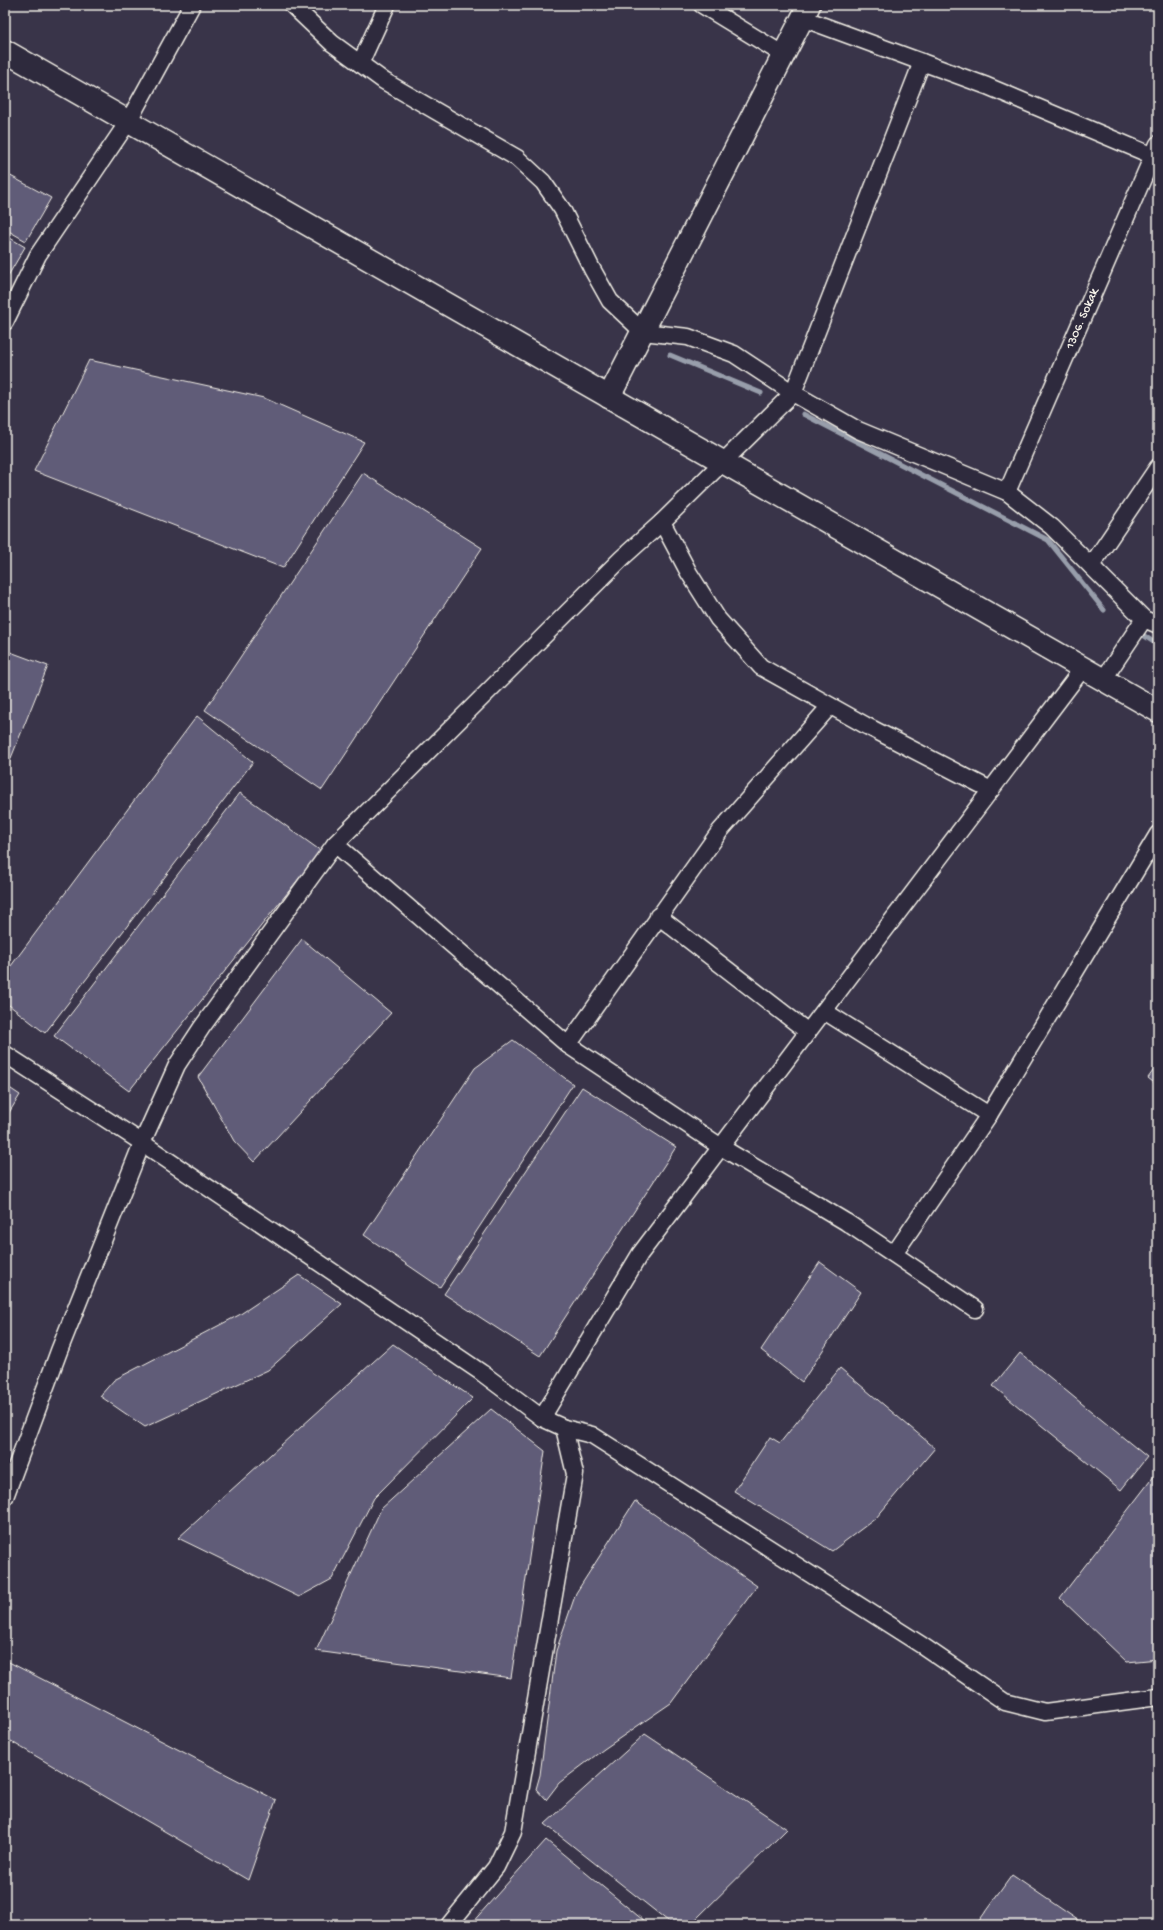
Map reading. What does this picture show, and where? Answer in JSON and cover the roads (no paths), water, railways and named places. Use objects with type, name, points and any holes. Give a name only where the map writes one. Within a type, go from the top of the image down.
[{"type":"street","points":[[5,322],[38,255],[128,122],[192,5]]},
{"type":"street","points":[[292,5],[332,43],[384,81],[517,158],[543,182],[562,209],[610,301],[643,332],[688,337],[734,354],[793,393],[858,430],[1007,492],[1052,528],[1151,622],[1103,680]]},
{"type":"street","points":[[360,64],[387,5]]},
{"type":"street","points":[[702,5],[784,55]]},
{"type":"street","points":[[610,397],[806,12],[922,62],[1156,153]]},
{"type":"street","points":[[5,51],[1158,711]]},
{"type":"street","points":[[5,1496],[59,1351],[142,1143],[177,1066],[202,1027],[335,844],[622,558],[724,463],[793,393],[922,62]]},
{"type":"street","name":"1306. Sokak","points":[[1007,492],[1156,153]]},
{"type":"street","points":[[1091,566],[1158,467]]},
{"type":"street","points":[[662,522],[689,573],[718,619],[761,667],[830,706],[991,790]]},
{"type":"street","points":[[542,1418],[640,1254],[1083,668]]},
{"type":"street","points":[[568,1045],[658,916],[720,831],[830,706]]},
{"type":"street","points":[[894,1254],[989,1115],[1158,834]]},
{"type":"street","points":[[335,844],[568,1045],[721,1147],[846,1222],[975,1309]]},
{"type":"street","points":[[658,916],[808,1032]]},
{"type":"street","points":[[824,1011],[989,1115]]},
{"type":"street","points":[[5,1054],[142,1143],[482,1373],[542,1418],[564,1428],[592,1435],[923,1646],[1005,1702],[1045,1712],[1158,1697]]},
{"type":"street","points":[[449,1925],[496,1867],[513,1832],[575,1474],[564,1428]]},
{"type":"waterway","points":[[670,355],[761,393]]},
{"type":"waterway","points":[[803,414],[1048,540],[1104,610]]},
{"type":"waterway","points":[[1143,635],[1158,645]]}]
